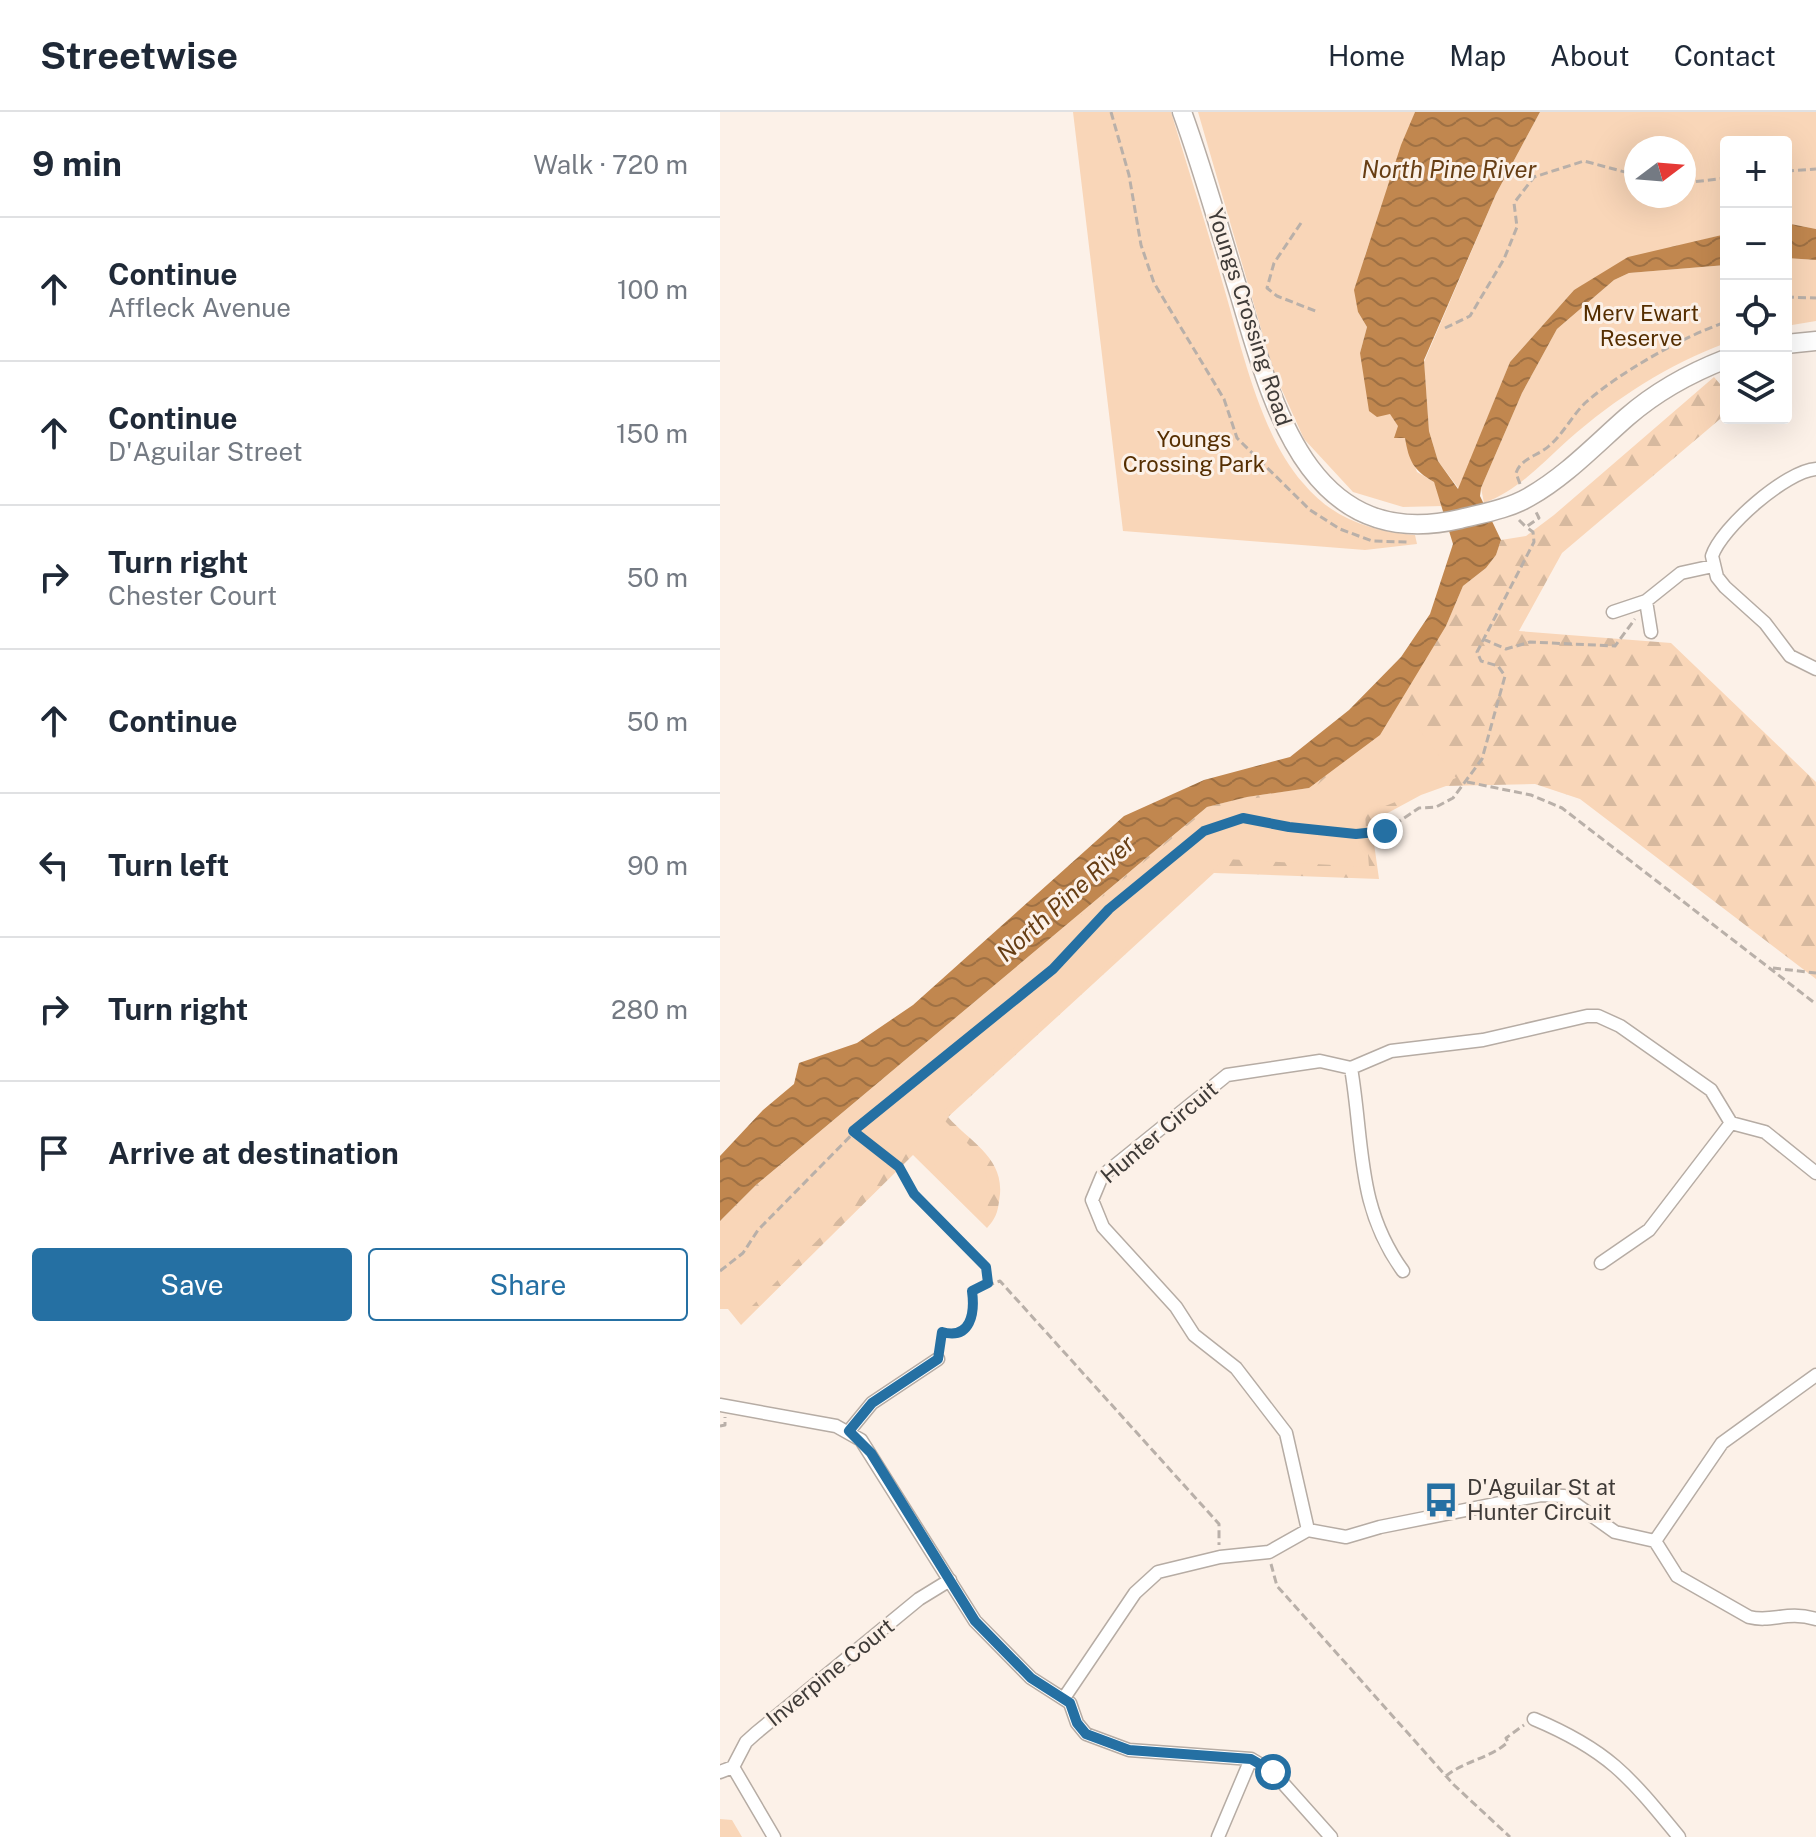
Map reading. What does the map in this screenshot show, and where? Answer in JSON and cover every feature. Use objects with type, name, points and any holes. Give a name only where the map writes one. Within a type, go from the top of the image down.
[{"type":"main road","name":"Youngs Crossing Road","points":[[1182,112],[1266,382],[1299,453],[1314,475],[1352,508],[1401,523],[1444,522],[1493,511],[1528,498],[1551,483],[1653,396],[1720,362]]},
{"type":"main road","points":[[1792,343],[1816,341]]},
{"type":"street","points":[[1816,469],[1795,474],[1723,534],[1712,556],[1713,566],[1725,587],[1765,623],[1790,656],[1816,669]]},
{"type":"street","points":[[1613,612],[1646,601],[1681,573],[1713,566]]},
{"type":"street","points":[[1646,601],[1651,632]]},
{"type":"street","points":[[1403,1271],[1387,1249],[1372,1217],[1351,1068],[1391,1051],[1483,1040],[1575,1018],[1598,1016],[1620,1026],[1694,1081],[1711,1090],[1731,1123],[1765,1132],[1816,1173]]},
{"type":"street","name":"Hunter Circuit","points":[[1308,1530],[1286,1433],[1236,1368],[1194,1335],[1176,1307],[1103,1227],[1092,1200],[1102,1176],[1227,1075],[1320,1061],[1351,1068]]},
{"type":"street","points":[[1601,1263],[1649,1230],[1731,1123]]},
{"type":"street","points":[[849,1431],[872,1403],[938,1359]]},
{"type":"street","points":[[1655,1541],[1722,1443],[1816,1375]]},
{"type":"street","points":[[720,1405],[824,1423],[849,1431],[871,1453],[993,1643],[1042,1687],[1064,1698],[1086,1734],[1114,1747],[1251,1759],[1273,1772],[1331,1837]]},
{"type":"street","points":[[1064,1698],[1144,1581],[1171,1567],[1220,1557],[1269,1552],[1308,1530],[1346,1537],[1380,1527],[1553,1494],[1575,1501],[1615,1532],[1655,1541],[1677,1576],[1749,1617],[1766,1618],[1796,1613],[1816,1619]]},
{"type":"street","name":"Inverpine Court","points":[[733,1767],[746,1742],[756,1733],[919,1599],[950,1580]]},
{"type":"street","points":[[1534,1719],[1601,1752],[1643,1793],[1679,1837]]},
{"type":"street","points":[[1218,1837],[1251,1759]]},
{"type":"street","points":[[720,1772],[733,1767],[774,1837]]},
{"type":"path","points":[[1111,112],[1129,175],[1141,245],[1154,283],[1224,399],[1237,438],[1310,510],[1340,529],[1372,541],[1412,541]]},
{"type":"path","points":[[1445,328],[1470,316],[1504,259],[1517,227],[1514,203],[1534,177],[1584,161],[1624,172]]},
{"type":"path","points":[[1792,171],[1816,169]]},
{"type":"path","points":[[1696,182],[1720,179]]},
{"type":"path","points":[[1301,223],[1274,263],[1267,288],[1277,296],[1318,312]]},
{"type":"path","points":[[1792,297],[1816,298]]},
{"type":"path","points":[[1523,488],[1516,473],[1519,465],[1549,447],[1585,404],[1609,384],[1720,325]]},
{"type":"path","points":[[1526,527],[1539,518],[1534,509]]},
{"type":"path","points":[[720,1271],[743,1253],[758,1230],[840,1150],[853,1131],[1053,969],[1109,909],[1204,831],[1243,818],[1289,827],[1356,834],[1385,831],[1419,808],[1436,807],[1453,798],[1482,759],[1505,676],[1498,666],[1481,661],[1477,652],[1534,542],[1534,535],[1514,518]]},
{"type":"path","points":[[1483,639],[1506,649],[1530,642],[1615,646],[1646,601]]},
{"type":"path","points":[[1467,782],[1531,795],[1562,808],[1816,1004]]},
{"type":"path","points":[[1770,967],[1816,973]]},
{"type":"path","points":[[853,1131],[899,1167],[914,1194],[986,1267],[988,1283]]},
{"type":"path","points":[[938,1359],[942,1332],[953,1335],[966,1329],[975,1314],[972,1291],[1000,1281],[1219,1524],[1220,1557]]},
{"type":"path","points":[[1269,1552],[1277,1586],[1446,1776],[1510,1837]]},
{"type":"path","points":[[1446,1776],[1461,1764],[1492,1756],[1508,1742],[1506,1738],[1534,1719]]},
{"type":"green space","name":"Youngs Crossing Park","points":[[1073,112],[1171,112],[1244,359],[1274,439],[1303,483],[1327,506],[1368,526],[1415,535],[1417,544],[1365,550],[1123,531]]},
{"type":"green space","name":"Youngs Crossing Park","points":[[1198,112],[1415,112],[1365,255],[1358,312],[1367,327],[1360,353],[1405,438],[1417,472],[1434,482],[1443,506],[1403,507],[1353,492],[1304,439],[1273,370]]},
{"type":"green space","points":[[1540,112],[1816,112],[1816,229],[1792,224],[1792,136],[1720,136],[1720,236],[1682,245],[1574,290],[1510,362],[1459,489],[1438,461],[1429,431],[1424,362],[1496,194]]},
{"type":"green space","points":[[1792,258],[1816,260],[1816,321],[1792,325]]},
{"type":"green space","name":"Merv Ewart Reserve","points":[[1720,265],[1720,346],[1663,372],[1624,397],[1586,425],[1519,484],[1484,503],[1481,488],[1522,393],[1557,329],[1614,280],[1629,273]]},
{"type":"green space","points":[[1714,377],[1720,384],[1720,419],[1562,553],[1519,631],[1671,643],[1816,782],[1816,979],[1580,799],[1535,784],[1446,786],[1421,795],[1371,822],[1379,879],[1214,873],[948,1117],[991,1160],[1000,1181],[999,1204],[987,1228],[913,1155],[741,1325],[728,1309],[720,1309],[720,1221],[756,1185],[1207,807],[1246,797],[1309,788],[1446,626],[1463,586],[1486,568],[1496,555],[1501,540],[1526,536]]},
{"type":"green space","points":[[1402,707],[1456,778],[1365,814],[1369,867],[1225,859],[939,1115],[980,1156],[992,1194],[983,1218],[914,1143],[743,1315],[720,1303],[720,1228],[803,1149],[1206,810],[1236,801],[1312,790]]},
{"type":"green space","points":[[720,1819],[732,1820],[742,1837],[720,1837]]},
{"type":"water","name":"North Pine River","points":[[1415,112],[1540,112],[1496,194],[1424,360],[1429,431],[1438,461],[1458,489],[1510,362],[1574,290],[1628,257],[1720,235],[1720,265],[1629,273],[1614,280],[1557,329],[1522,393],[1481,488],[1480,496],[1501,540],[1496,555],[1486,568],[1463,586],[1446,626],[1380,735],[1309,788],[1247,797],[1207,807],[756,1185],[720,1221],[720,1156],[763,1110],[794,1084],[799,1063],[857,1043],[913,1005],[1124,816],[1204,780],[1290,757],[1349,710],[1401,657],[1430,614],[1453,544],[1434,482],[1413,464],[1405,438],[1394,438],[1398,426],[1390,414],[1377,417],[1369,411],[1360,353],[1367,327],[1358,312],[1354,290],[1401,145]]},
{"type":"water","points":[[1792,224],[1816,229],[1816,260],[1792,258]]},
{"type":"place","name":"D'Aguilar St at Hunter Circuit","points":[[1441,1500]]},
{"type":"route","points":[[1273,1772],[1251,1759],[1217,1754],[1129,1750],[1114,1747],[1086,1734],[1077,1723],[1070,1703],[1031,1678],[993,1643],[975,1621],[871,1453],[849,1431],[872,1403],[938,1359],[942,1332],[953,1335],[966,1329],[975,1314],[972,1291],[988,1283],[986,1267],[914,1194],[899,1167],[853,1131],[882,1104],[1053,969],[1109,909],[1204,831],[1243,818],[1289,827],[1356,834],[1385,831]]}]
